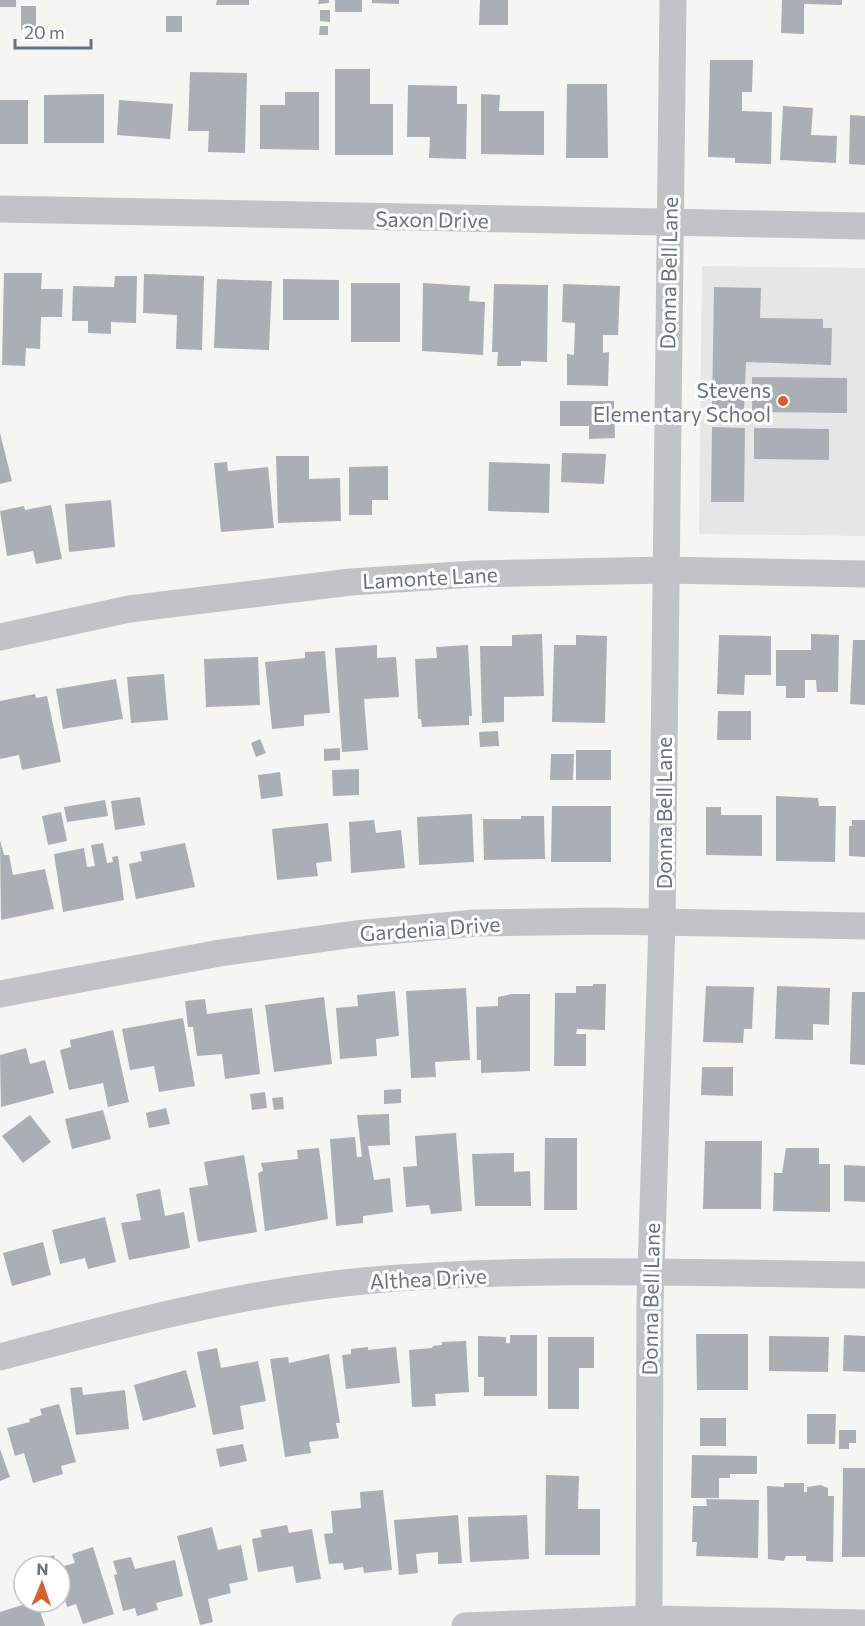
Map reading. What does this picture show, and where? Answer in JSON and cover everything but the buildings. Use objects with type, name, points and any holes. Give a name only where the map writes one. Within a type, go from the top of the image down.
[{"type":"street","name":"Donna Bell Lane","points":[[649,1622],[650,1272],[662,923],[673,0]]},
{"type":"street","name":"Saxon Drive","points":[[0,209],[865,226]]},
{"type":"street","name":"Lamonte Lane","points":[[0,637],[129,609],[351,582],[476,574],[665,570],[865,574]]},
{"type":"street","name":"Gardenia Drive","points":[[0,994],[220,953],[355,934],[476,923],[865,926]]},
{"type":"street","name":"Althea Drive","points":[[0,1357],[210,1303],[362,1281],[482,1274],[650,1272],[865,1275]]},
{"type":"street","points":[[465,1626],[649,1622],[865,1623]]},
{"type":"shaded area","name":"Stevens Elementary School","points":[[702,266],[865,268],[865,536],[699,534]]},
{"type":"place","name":"Stevens Elementary School","points":[[783,401]]}]
